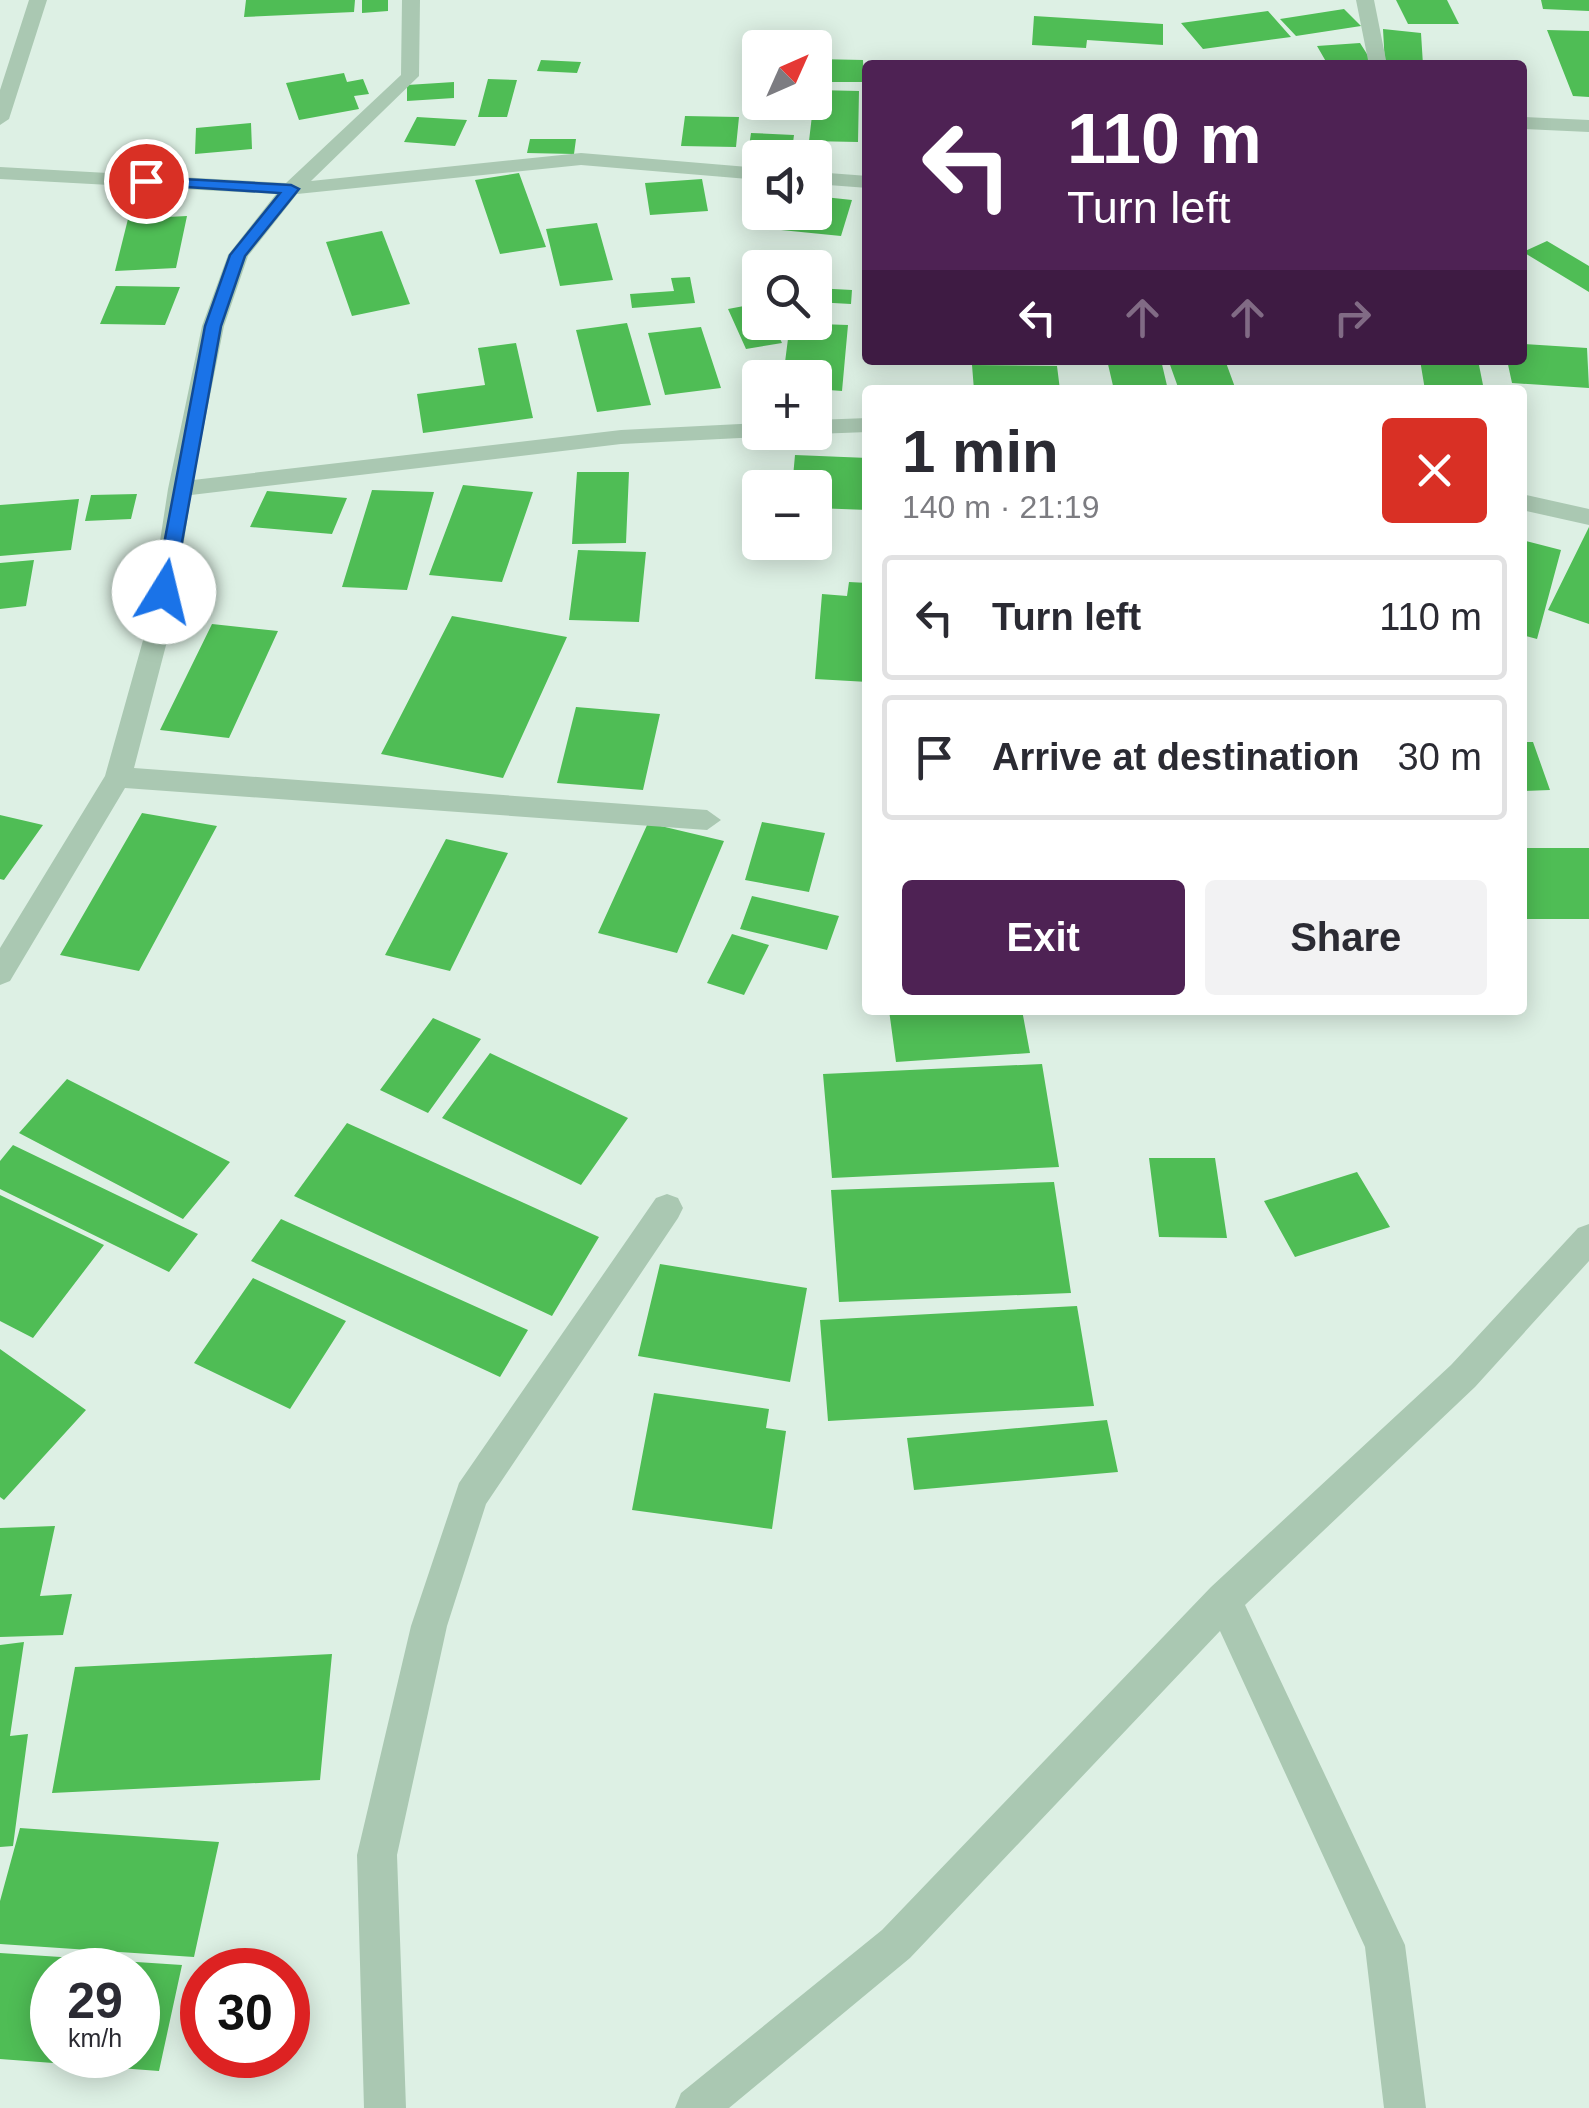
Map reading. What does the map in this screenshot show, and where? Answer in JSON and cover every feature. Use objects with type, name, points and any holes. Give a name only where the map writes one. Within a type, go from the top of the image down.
[{"type":"street","points":[[0,119],[38,0]]},
{"type":"street","points":[[0,972],[118,777],[159,626],[180,489],[213,326],[238,255],[291,189],[410,76],[411,0]]},
{"type":"street","points":[[1365,0],[1377,60]]},
{"type":"street","points":[[1527,123],[1589,126]]},
{"type":"street","points":[[0,173],[291,189],[582,160],[742,173]]},
{"type":"street","points":[[832,179],[862,182]]},
{"type":"street","points":[[832,426],[862,425]]},
{"type":"street","points":[[180,489],[621,438],[742,431]]},
{"type":"street","points":[[1527,503],[1589,517]]},
{"type":"street","points":[[118,777],[707,820]]},
{"type":"street","points":[[385,2108],[376,1854],[441,1589],[471,1495],[667,1208]]},
{"type":"street","points":[[696,2108],[896,1944],[1224,1600],[1463,1376],[1589,1238]]},
{"type":"street","points":[[1224,1600],[1385,1945],[1405,2108]]},
{"type":"building","points":[[246,0],[355,0],[354,12],[244,17]]},
{"type":"building","points":[[362,0],[388,0],[388,11],[362,13]]},
{"type":"building","points":[[1396,0],[1447,0],[1459,24],[1408,24]]},
{"type":"building","points":[[1541,0],[1589,0],[1589,11],[1543,9]]},
{"type":"building","points":[[1344,9],[1361,26],[1296,36],[1280,19]]},
{"type":"building","points":[[1268,11],[1291,37],[1203,49],[1181,23]]},
{"type":"building","points":[[1034,16],[1163,24],[1163,45],[1087,40],[1086,48],[1032,45]]},
{"type":"building","points":[[1383,29],[1421,33],[1423,60],[1385,60]]},
{"type":"building","points":[[1547,30],[1589,31],[1589,97],[1573,96]]},
{"type":"building","points":[[1360,43],[1371,60],[1325,60],[1317,46]]},
{"type":"building","points":[[832,59],[863,60],[862,82],[832,82]]},
{"type":"building","points":[[541,60],[581,62],[577,73],[537,71]]},
{"type":"building","points":[[344,73],[347,82],[363,79],[369,94],[354,96],[359,109],[299,120],[286,83]]},
{"type":"building","points":[[488,79],[517,80],[507,117],[478,117]]},
{"type":"building","points":[[454,82],[454,98],[407,101],[407,85]]},
{"type":"building","points":[[832,90],[859,91],[858,142],[809,140],[811,120],[832,120]]},
{"type":"building","points":[[685,116],[739,117],[736,147],[681,146]]},
{"type":"building","points":[[417,117],[467,120],[455,146],[404,142]]},
{"type":"building","points":[[251,123],[252,149],[195,154],[196,128]]},
{"type":"building","points":[[751,133],[794,135],[793,140],[750,140]]},
{"type":"building","points":[[530,139],[576,139],[574,154],[527,153]]},
{"type":"building","points":[[519,173],[546,247],[500,254],[475,180]]},
{"type":"building","points":[[702,179],[708,211],[650,215],[645,183]]},
{"type":"building","points":[[832,198],[852,200],[841,236],[781,230],[832,230]]},
{"type":"building","points":[[187,216],[176,268],[115,271],[128,219]]},
{"type":"building","points":[[597,223],[613,280],[560,286],[546,229]]},
{"type":"building","points":[[382,231],[410,304],[352,316],[326,242]]},
{"type":"building","points":[[1547,241],[1589,266],[1589,292],[1527,254],[1527,250]]},
{"type":"building","points":[[690,277],[695,303],[632,308],[630,294],[674,291],[671,278]]},
{"type":"building","points":[[116,286],[180,287],[165,325],[100,324]]},
{"type":"building","points":[[832,289],[852,290],[851,304],[832,303]]},
{"type":"building","points":[[742,306],[742,340],[782,343],[746,349],[728,309]]},
{"type":"building","points":[[627,323],[651,405],[597,412],[576,330]]},
{"type":"building","points":[[832,324],[848,325],[842,391],[832,390],[832,360],[785,360],[788,340],[832,340]]},
{"type":"building","points":[[701,327],[721,388],[665,395],[648,333]]},
{"type":"building","points":[[516,343],[533,418],[423,433],[417,394],[485,385],[478,348]]},
{"type":"building","points":[[1527,344],[1587,348],[1589,388],[1512,383],[1508,365],[1527,365]]},
{"type":"building","points":[[972,365],[1057,366],[1059,385],[974,385]]},
{"type":"building","points":[[1108,365],[1162,365],[1167,385],[1113,385]]},
{"type":"building","points":[[1170,365],[1227,365],[1234,385],[1177,385]]},
{"type":"building","points":[[1421,365],[1479,365],[1483,385],[1424,385]]},
{"type":"building","points":[[795,455],[862,458],[862,510],[832,509],[832,470],[794,470]]},
{"type":"building","points":[[577,472],[629,472],[626,543],[572,544]]},
{"type":"building","points":[[463,485],[533,492],[502,582],[429,575]]},
{"type":"building","points":[[372,490],[434,492],[407,590],[342,587]]},
{"type":"building","points":[[267,491],[347,498],[332,534],[250,527]]},
{"type":"building","points":[[137,494],[131,519],[85,521],[91,495]]},
{"type":"building","points":[[79,499],[71,550],[0,556],[0,505]]},
{"type":"building","points":[[1589,527],[1589,624],[1548,610]]},
{"type":"building","points":[[1527,541],[1561,550],[1537,639],[1527,636]]},
{"type":"building","points":[[578,550],[646,552],[639,622],[569,620]]},
{"type":"building","points":[[34,560],[26,606],[0,609],[0,563]]},
{"type":"building","points":[[849,582],[862,583],[862,682],[815,679],[822,594],[847,596]]},
{"type":"building","points":[[452,616],[567,637],[503,778],[381,754]]},
{"type":"building","points":[[212,624],[278,631],[229,738],[160,730]]},
{"type":"building","points":[[576,707],[660,714],[643,790],[557,783]]},
{"type":"building","points":[[1527,742],[1533,742],[1550,790],[1527,791]]},
{"type":"building","points":[[142,813],[217,826],[139,971],[60,955]]},
{"type":"building","points":[[0,815],[43,825],[4,880],[0,879]]},
{"type":"building","points":[[762,822],[825,833],[809,892],[745,880]]},
{"type":"building","points":[[648,823],[724,841],[677,953],[598,933]]},
{"type":"building","points":[[446,839],[508,853],[450,971],[385,955]]},
{"type":"building","points":[[1527,848],[1589,848],[1589,919],[1527,919]]},
{"type":"building","points":[[752,896],[839,916],[827,950],[740,929]]},
{"type":"building","points":[[732,934],[769,945],[744,995],[707,983]]},
{"type":"building","points":[[890,1015],[1023,1015],[1030,1053],[896,1062]]},
{"type":"building","points":[[433,1018],[481,1039],[428,1113],[380,1090]]},
{"type":"building","points":[[490,1053],[628,1118],[581,1185],[442,1118]]},
{"type":"building","points":[[1042,1064],[1059,1167],[832,1178],[823,1074]]},
{"type":"building","points":[[67,1079],[230,1162],[183,1219],[19,1133]]},
{"type":"building","points":[[347,1123],[599,1237],[552,1316],[294,1196]]},
{"type":"building","points":[[13,1145],[198,1234],[169,1272],[0,1189],[0,1161]]},
{"type":"building","points":[[1149,1158],[1215,1158],[1227,1238],[1159,1237]]},
{"type":"building","points":[[1357,1172],[1390,1227],[1295,1257],[1264,1201]]},
{"type":"building","points":[[1054,1182],[1071,1293],[839,1302],[831,1190]]},
{"type":"building","points":[[0,1195],[104,1245],[33,1338],[0,1321]]},
{"type":"building","points":[[281,1219],[528,1330],[500,1377],[251,1261]]},
{"type":"building","points":[[660,1264],[807,1288],[790,1382],[638,1356]]},
{"type":"building","points":[[253,1278],[346,1321],[290,1409],[194,1363]]},
{"type":"building","points":[[1077,1306],[1094,1406],[828,1421],[820,1320]]},
{"type":"building","points":[[0,1349],[86,1410],[4,1500],[0,1497]]},
{"type":"building","points":[[654,1393],[769,1409],[766,1428],[786,1431],[772,1529],[632,1510]]},
{"type":"building","points":[[1107,1420],[1118,1472],[914,1490],[907,1438]]},
{"type":"building","points":[[55,1526],[40,1596],[72,1594],[63,1635],[0,1637],[0,1528]]},
{"type":"building","points":[[24,1642],[10,1736],[28,1734],[13,1846],[0,1847],[0,1645]]},
{"type":"building","points":[[332,1654],[320,1780],[52,1793],[75,1667]]},
{"type":"building","points":[[20,1828],[219,1842],[196,1948],[180,1948],[180,1956],[160,1955],[160,1948],[0,1944],[0,1901]]},
{"type":"building","points":[[0,1953],[30,1955],[30,2061],[0,2059]]},
{"type":"building","points":[[160,1964],[180,1965],[160,2066]]},
{"type":"route","points":[[146,181],[291,189],[238,255],[213,326],[164,592]]}]
